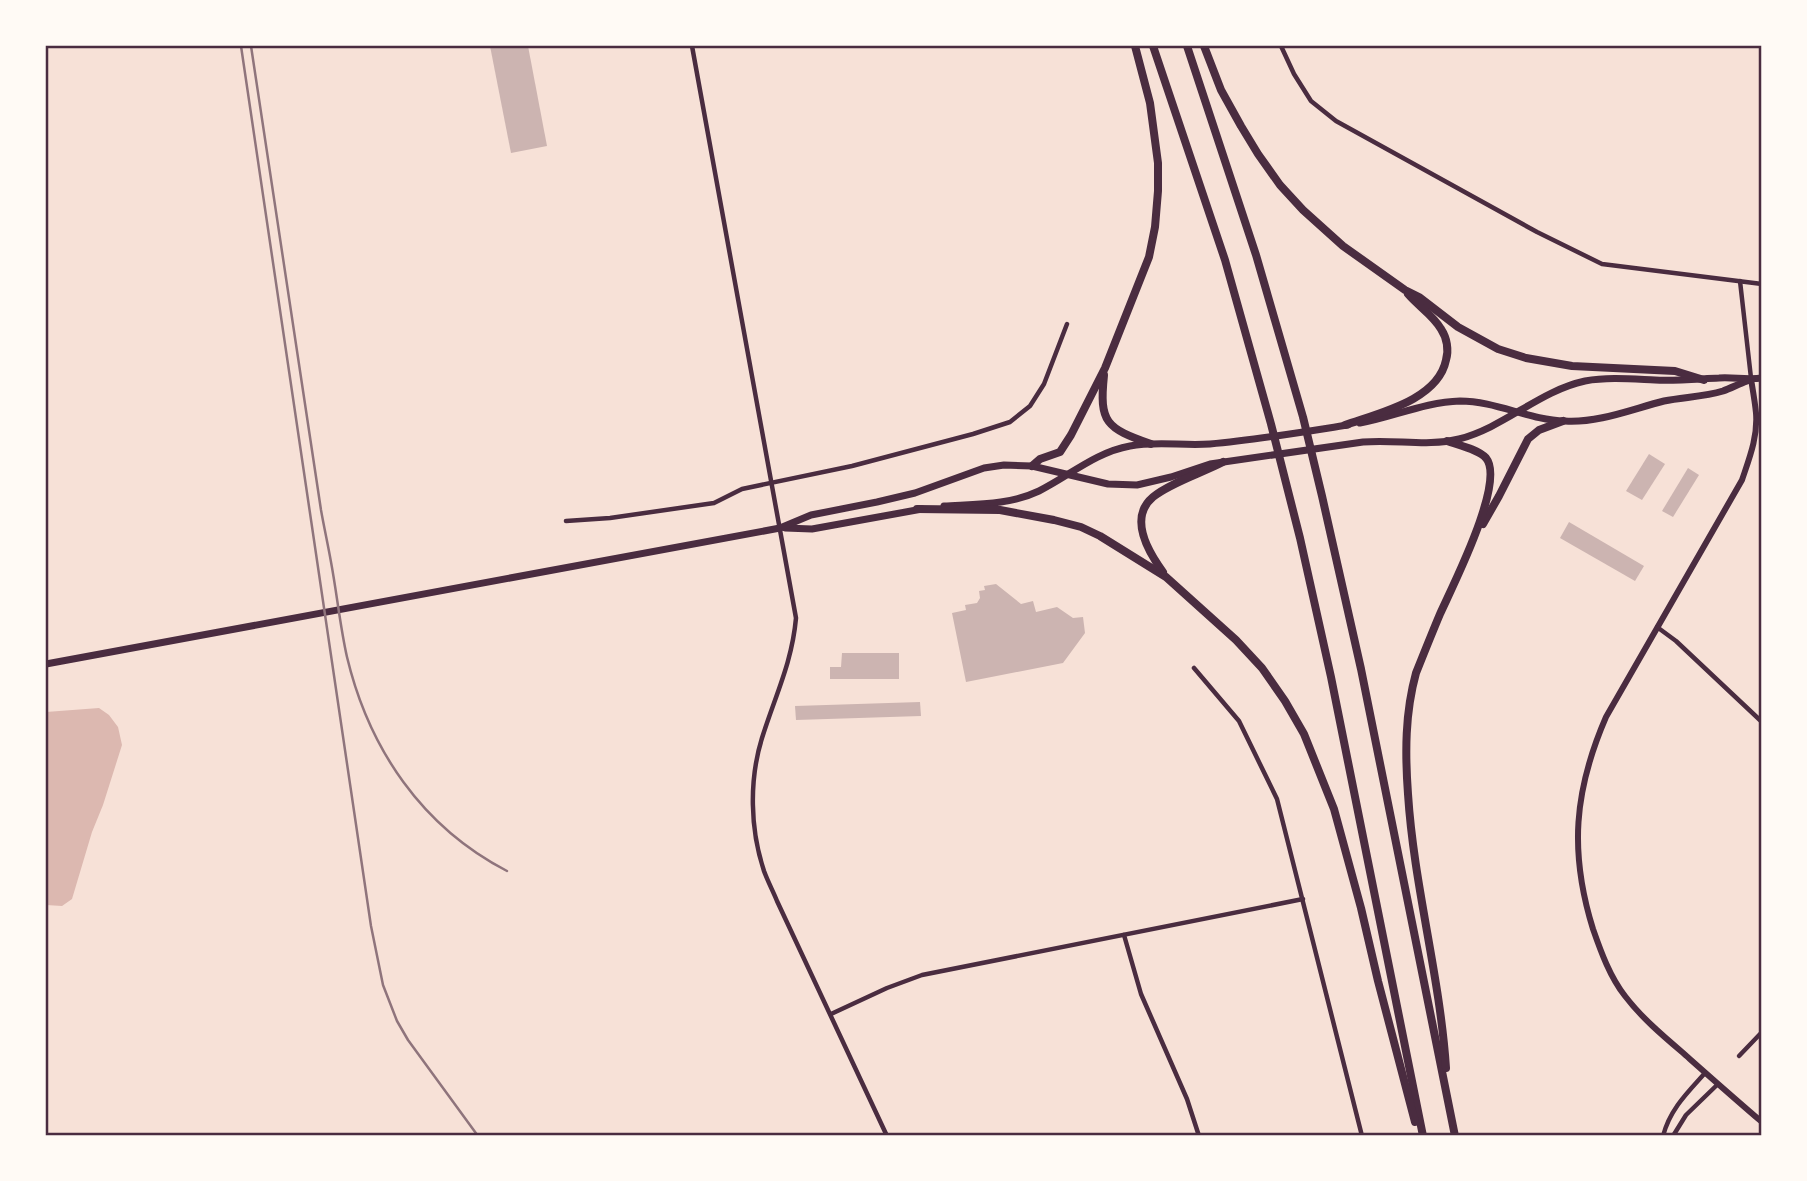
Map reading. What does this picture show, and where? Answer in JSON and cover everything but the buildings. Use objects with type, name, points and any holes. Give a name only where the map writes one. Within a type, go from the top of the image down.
[{"type":"highway","points":[[1031,466],[1040,459],[1060,452],[1071,435],[1105,368],[1149,257],[1158,191],[1158,163],[1154,131],[1135,46]]},
{"type":"highway","points":[[1153,46],[1225,261],[1294,513],[1331,677],[1421,1136]]},
{"type":"highway","points":[[1187,46],[1256,255],[1303,417],[1361,669],[1455,1136]]},
{"type":"highway","points":[[1204,46],[1221,90],[1258,154],[1280,185],[1342,246],[1458,327],[1498,349],[1526,358],[1572,366],[1675,371],[1704,380]]},
{"type":"highway","points":[[1346,425],[1411,399],[1434,384],[1443,370],[1447,351],[1443,333],[1405,290]]},
{"type":"highway","points":[[1105,368],[1102,398],[1107,422],[1115,429],[1151,444]]},
{"type":"highway","points":[[1448,1101],[1444,1036],[1409,820],[1405,762],[1406,718],[1416,673],[1473,542],[1528,439],[1539,430],[1563,421]]},
{"type":"highway","points":[[1447,441],[1481,455],[1490,469],[1489,491],[1473,542]]},
{"type":"highway","points":[[1166,577],[1144,542],[1142,529],[1146,506],[1163,491],[1223,462]]},
{"type":"highway","points":[[917,509],[1000,510],[1081,527],[1166,577],[1236,640],[1262,668],[1304,734],[1334,809],[1421,1136]]},
{"type":"main road","points":[[46,664],[780,528],[811,515],[906,495],[984,468],[1004,465],[1031,466],[1108,484],[1137,485],[1223,462],[1347,444],[1380,440],[1419,442],[1459,439],[1479,432],[1553,391],[1586,381],[1604,378],[1672,381],[1762,378]]},
{"type":"main road","points":[[780,528],[812,529],[917,509],[1019,498],[1039,491],[1119,448],[1232,441],[1346,425],[1440,403],[1460,401],[1480,402],[1563,421],[1597,419],[1664,401],[1721,391],[1751,379]]},
{"type":"main road","points":[[1751,379],[1756,430],[1754,445],[1742,480],[1606,717],[1584,776],[1577,828],[1579,866],[1587,909],[1601,952],[1625,996],[1636,1010],[1762,1122]]},
{"type":"street","points":[[692,46],[796,618],[794,643],[757,754],[753,793],[755,829],[765,874],[887,1136]]},
{"type":"street","points":[[1281,46],[1311,101],[1336,121],[1561,245],[1602,264],[1762,284]]},
{"type":"street","points":[[1740,281],[1751,379]]},
{"type":"street","points":[[566,521],[610,518],[714,503],[742,489],[852,466],[1010,422],[1030,407],[1044,384],[1067,324]]},
{"type":"street","points":[[1657,627],[1676,641],[1762,722]]},
{"type":"street","points":[[1194,668],[1239,721],[1277,799],[1362,1136]]},
{"type":"street","points":[[831,1014],[922,975],[1303,899]]},
{"type":"street","points":[[1124,935],[1141,994],[1187,1099],[1199,1136]]},
{"type":"street","points":[[1739,1056],[1762,1032]]},
{"type":"street","points":[[1663,1136],[1675,1107],[1705,1073]]},
{"type":"street","points":[[1673,1136],[1686,1115],[1718,1084]]},
{"type":"shaded area","points":[[99,708],[109,715],[118,727],[122,745],[72,899],[62,906],[46,905],[46,712]]},
{"type":"railway","points":[[241,46],[371,926],[383,985],[397,1021],[408,1040],[478,1136]]},
{"type":"railway","points":[[251,46],[321,510],[347,657],[357,691],[369,723],[403,782],[449,832],[507,871]]}]
